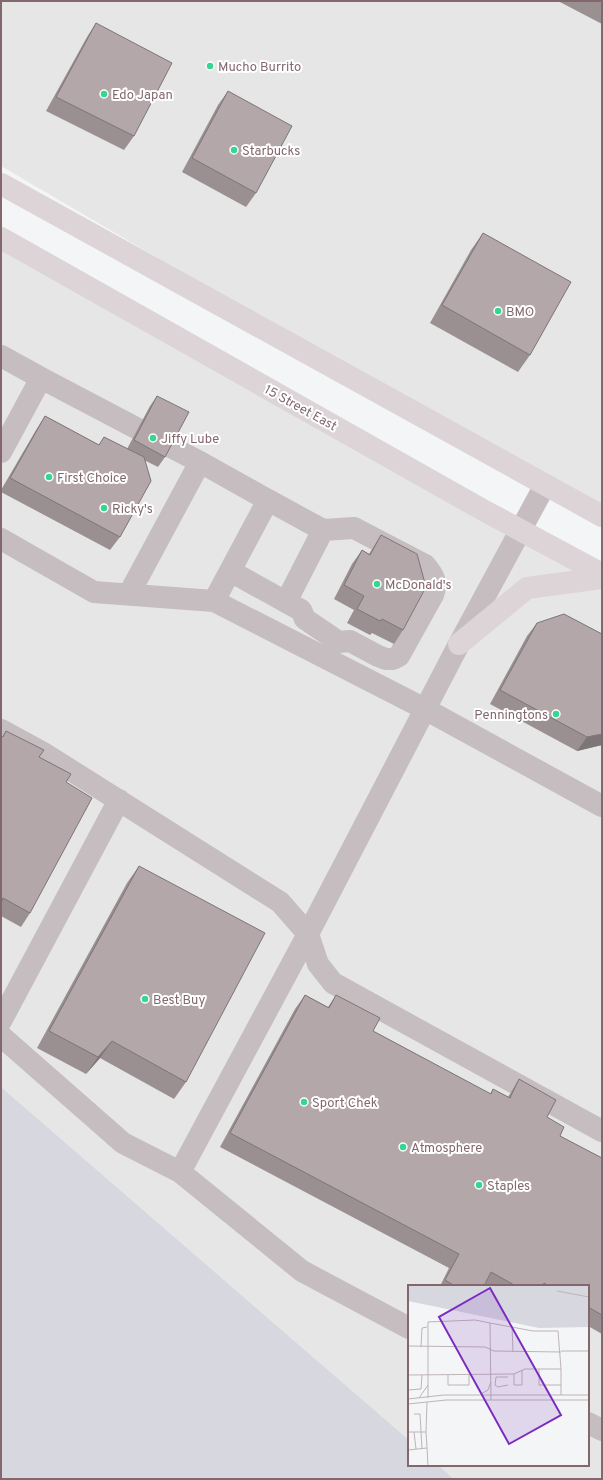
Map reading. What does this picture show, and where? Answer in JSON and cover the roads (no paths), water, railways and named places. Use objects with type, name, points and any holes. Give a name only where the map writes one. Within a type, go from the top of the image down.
[{"type":"main road","points":[[1,184],[602,516]]},
{"type":"main road","name":"15 Street East","points":[[1,238],[602,574]]},
{"type":"main road","points":[[459,644],[527,588],[602,578]]},
{"type":"street","points":[[1,356],[138,430]]},
{"type":"street","points":[[1,452],[41,378]]},
{"type":"street","points":[[169,446],[323,530],[354,528],[425,565],[432,572],[436,587],[399,656],[393,659],[386,659],[350,641],[339,642],[305,619],[293,606],[230,572]]},
{"type":"street","points":[[128,594],[200,462]]},
{"type":"street","points":[[180,1172],[308,934],[459,644],[545,485]]},
{"type":"street","points":[[214,601],[268,500]]},
{"type":"street","points":[[293,606],[323,530]]},
{"type":"street","points":[[1,539],[94,592],[214,601],[425,709],[602,806]]},
{"type":"street","points":[[1,730],[45,754],[280,902],[308,934],[318,964],[334,983],[602,1131]]},
{"type":"street","points":[[1,1021],[119,800]]},
{"type":"street","points":[[1,1036],[123,1143],[180,1172],[302,1271],[408,1327]]},
{"type":"street","points":[[589,1424],[602,1430]]},
{"type":"place","name":"Mucho Burrito","points":[[210,66]]},
{"type":"place","name":"Edo Japan","points":[[104,94]]},
{"type":"place","name":"Starbucks","points":[[234,150]]},
{"type":"place","name":"BMO","points":[[498,311]]},
{"type":"place","name":"Jiffy Lube","points":[[153,438]]},
{"type":"place","name":"First Choice","points":[[49,477]]},
{"type":"place","name":"Ricky's","points":[[104,508]]},
{"type":"place","name":"McDonald's","points":[[377,584]]},
{"type":"place","name":"Penningtons","points":[[556,714]]},
{"type":"place","name":"Best Buy","points":[[145,999]]},
{"type":"place","name":"Sport Chek","points":[[304,1102]]},
{"type":"place","name":"Atmosphere","points":[[403,1147]]},
{"type":"place","name":"Staples","points":[[479,1185]]}]
